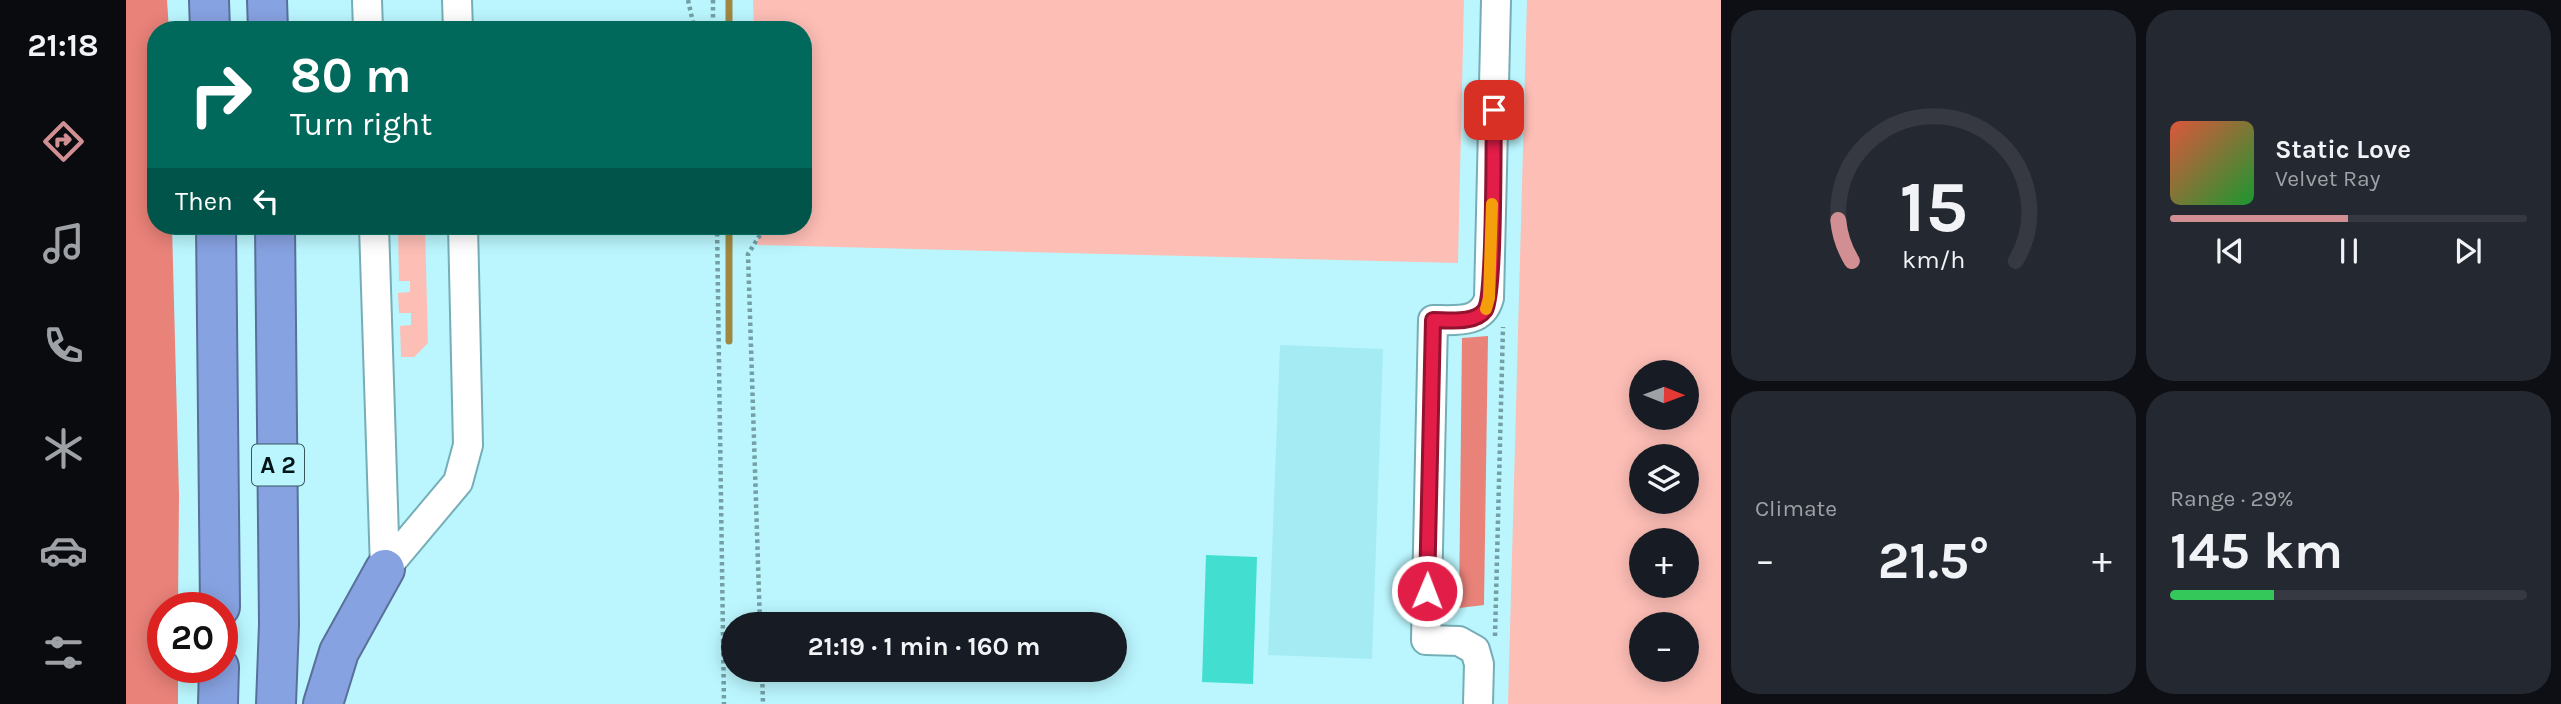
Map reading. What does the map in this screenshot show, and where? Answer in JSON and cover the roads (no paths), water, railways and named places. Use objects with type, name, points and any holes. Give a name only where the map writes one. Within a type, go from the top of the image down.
[{"type":"highway","points":[[209,0],[210,21]]},
{"type":"highway","points":[[267,0],[268,21]]},
{"type":"highway","name":"A 2","points":[[216,235],[220,592]]},
{"type":"highway","name":"A 2","points":[[275,235],[279,610],[276,704]]},
{"type":"highway","points":[[323,704],[339,652],[385,569]]},
{"type":"highway","points":[[218,704],[219,683]]},
{"type":"lane","points":[[367,0],[368,21]]},
{"type":"lane","points":[[457,0],[458,21]]},
{"type":"lane","points":[[1478,704],[1479,664],[1475,650],[1459,641],[1426,640],[1433,320],[1479,316],[1486,308],[1489,298],[1496,0]]},
{"type":"lane","points":[[374,235],[385,569]]},
{"type":"lane","points":[[385,569],[458,482],[464,465],[468,445],[463,235]]},
{"type":"waterway","points":[[729,0],[729,21]]},
{"type":"waterway","points":[[729,235],[729,341]]}]
